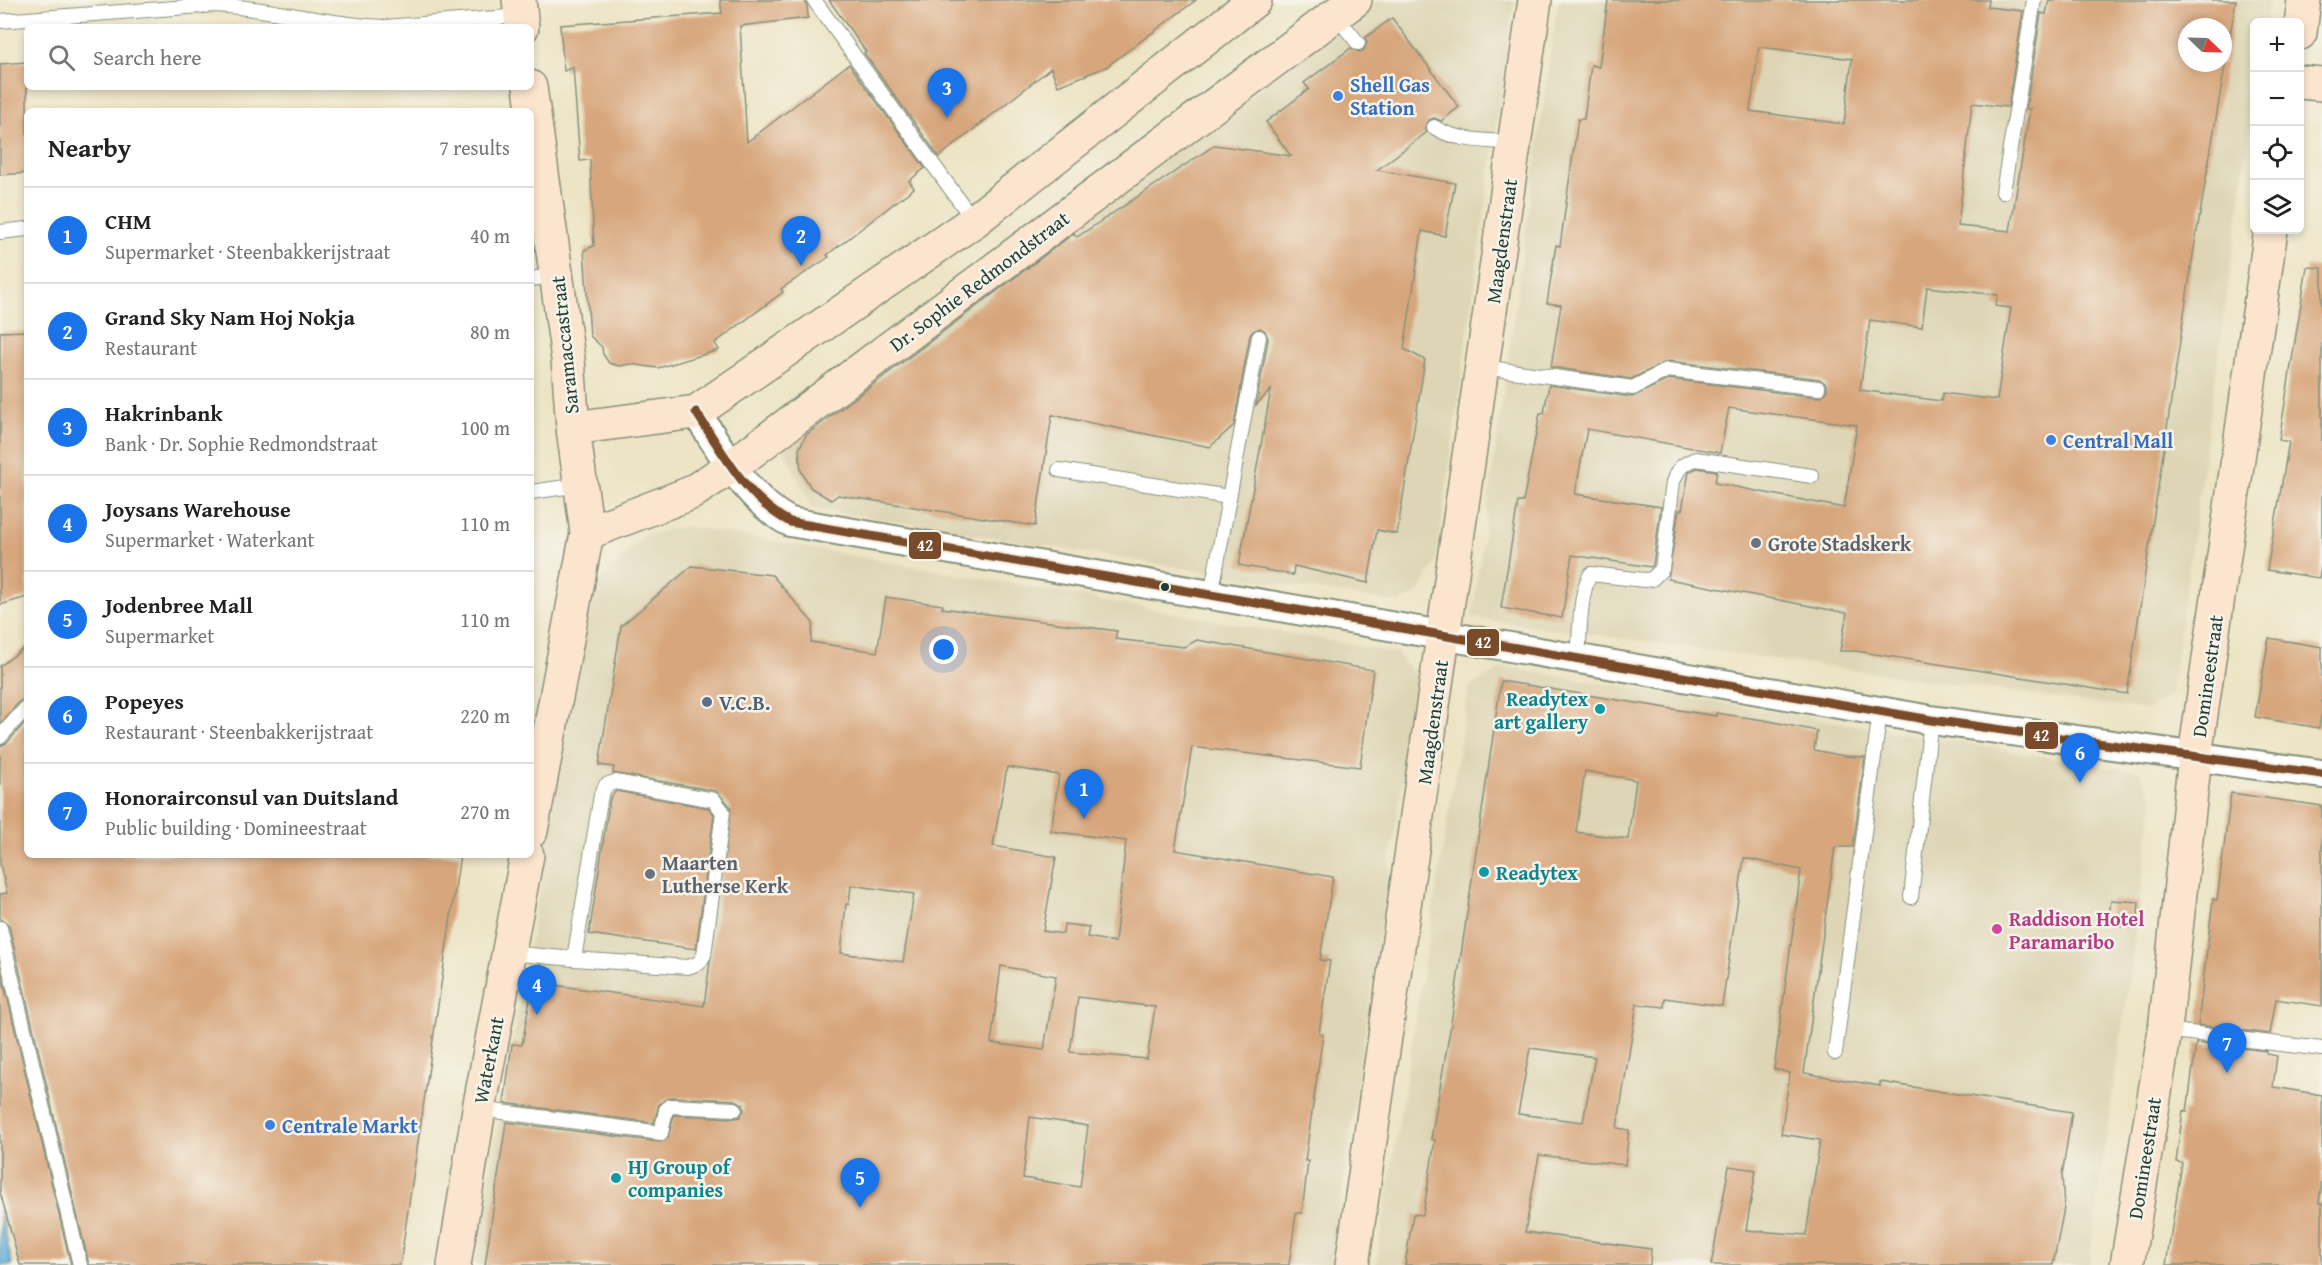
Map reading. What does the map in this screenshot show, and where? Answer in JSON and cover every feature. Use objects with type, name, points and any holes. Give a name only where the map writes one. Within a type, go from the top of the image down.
[{"type":"street","points":[[573,428],[696,412],[974,221],[1255,0]]},
{"type":"street","name":"Maagdenstraat","points":[[1352,1265],[1445,636],[1535,0]]},
{"type":"street","points":[[2302,18],[2304,0]]},
{"type":"street","name":"Dr. Sophie Redmondstraat","points":[[587,533],[692,493],[732,466],[1345,7]]},
{"type":"street","points":[[2304,82],[2322,84]]},
{"type":"street","name":"Saramaccastraat","points":[[530,90],[532,108]]},
{"type":"street","name":"Saramaccastraat","points":[[534,141],[544,277],[568,359],[573,428],[587,533]]},
{"type":"street","name":"Domineestraat","points":[[2127,1265],[2165,1030],[2195,756],[2270,234]]},
{"type":"street","points":[[696,412],[732,466],[770,510],[790,522],[1930,720],[2322,774]]},
{"type":"street","points":[[534,815],[587,533]]},
{"type":"street","name":"Waterkant","points":[[454,1265],[479,1109],[525,858]]},
{"type":"lane","points":[[814,0],[974,221]]},
{"type":"lane","points":[[2003,192],[2034,0]]},
{"type":"lane","points":[[0,21],[215,5],[243,7],[346,24]]},
{"type":"lane","points":[[1345,7],[1358,43]]},
{"type":"lane","points":[[415,24],[520,14]]},
{"type":"lane","points":[[1434,127],[1445,134],[1459,137],[1515,143]]},
{"type":"lane","points":[[0,232],[24,229]]},
{"type":"lane","points":[[1211,595],[1259,337]]},
{"type":"lane","points":[[1483,367],[1633,388],[1667,370],[1818,388]]},
{"type":"lane","points":[[1578,658],[1583,602],[1588,579],[1592,574],[1644,580],[1652,579],[1662,569],[1673,482],[1678,469],[1684,463],[1695,459],[1812,476]]},
{"type":"lane","points":[[1059,470],[1229,497]]},
{"type":"lane","points":[[534,492],[580,485]]},
{"type":"lane","points":[[0,737],[24,710]]},
{"type":"lane","points":[[1835,1053],[1880,711]]},
{"type":"lane","points":[[1911,897],[1930,720]]},
{"type":"lane","points":[[508,953],[688,967],[699,963],[704,955],[723,812],[720,805],[714,800],[615,782],[606,785],[601,795],[574,958]]},
{"type":"lane","points":[[0,928],[80,1265]]},
{"type":"lane","points":[[2165,1030],[2322,1049]]},
{"type":"lane","points":[[479,1109],[662,1133],[666,1110],[670,1106],[735,1109]]},
{"type":"shaded area","points":[[1379,0],[1514,0],[1436,562],[1419,592],[1400,603],[812,508],[779,439]]},
{"type":"shaded area","points":[[1558,0],[2269,0],[2267,18],[2250,18],[2250,130],[2171,694],[2147,710],[1472,618]]},
{"type":"shaded area","points":[[687,526],[1397,653],[1417,677],[1331,1265],[475,1265],[586,614],[604,576],[645,535]]},
{"type":"shaded area","points":[[1503,667],[2140,772],[2154,798],[2089,1265],[1376,1265],[1469,687]]},
{"type":"water","points":[[0,1210],[12,1265],[0,1265]]},
{"type":"building","points":[[720,0],[805,0],[807,6],[808,18],[740,26],[747,142],[849,64],[925,168],[909,181],[914,188],[827,255],[829,257],[781,289],[783,292],[715,343],[719,350],[658,368],[630,364],[619,366],[609,363],[603,354],[602,347],[590,336],[584,250],[594,246],[590,160],[580,161],[573,67],[564,71],[560,25],[722,13]]},
{"type":"building","points":[[829,0],[1196,0],[1106,67],[1058,86],[1051,68],[939,157]]},
{"type":"building","points":[[1608,0],[1989,0],[1988,7],[2023,11],[2008,107],[1972,103],[1958,226],[2010,231],[2030,109],[2026,109],[2041,13],[2046,14],[2049,0],[2236,0],[2232,24],[2232,18],[2178,18],[2178,72],[2224,72],[2192,261],[2127,694],[1856,651],[1840,651],[1847,613],[1668,579],[1679,510],[1682,510],[1689,472],[1697,468],[1717,471],[1715,483],[1844,508],[1857,425],[1729,408],[1720,453],[1587,429],[1575,494],[1661,507],[1653,565],[1651,567],[1572,555],[1562,618],[1501,608],[1518,502],[1523,502],[1540,413],[1544,413],[1549,385],[1632,397],[1669,379],[1817,397],[1822,396],[1827,390],[1826,384],[1819,379],[1668,361],[1631,379],[1551,367],[1561,305],[1547,303],[1556,245],[1560,246],[1578,119],[1584,119],[1591,65],[1599,67]],"holes":[[[1759,47],[1852,59],[1844,124],[1750,111]],[[1927,287],[1998,295],[1995,306],[2011,308],[1997,400],[1943,393],[1941,401],[1860,390],[1870,320],[1922,327]]]},
{"type":"building","points":[[1392,18],[1459,107],[1441,121],[1434,118],[1429,120],[1425,127],[1427,132],[1377,170],[1455,183],[1445,236],[1422,231],[1404,349],[1425,360],[1397,534],[1377,530],[1368,583],[1294,566],[1293,575],[1239,565],[1271,390],[1256,405],[1268,339],[1265,331],[1260,328],[1250,335],[1234,425],[1210,447],[1052,415],[1035,526],[838,495],[831,500],[811,488],[801,471],[799,449],[806,435],[1074,233],[1077,237],[1215,145],[1291,156],[1266,122],[1309,89],[1304,83],[1351,48],[1359,52],[1364,50],[1367,42],[1365,38]]},
{"type":"building","points":[[24,62],[24,90],[27,90],[27,108],[24,108],[24,173],[0,175],[0,64]]},
{"type":"building","points":[[2307,267],[2322,268],[2322,561],[2319,578],[2267,570],[2289,442],[2279,440]]},
{"type":"building","points":[[24,331],[24,598],[0,605],[0,332]]},
{"type":"building","points":[[692,566],[772,575],[813,623],[811,642],[877,652],[886,597],[943,605],[942,608],[1117,631],[1115,639],[1184,647],[1197,640],[1373,670],[1360,767],[1192,747],[1175,850],[1333,877],[1320,960],[1330,961],[1319,1033],[1323,1034],[1305,1161],[1308,1161],[1302,1213],[1296,1213],[1289,1265],[485,1265],[506,1122],[660,1142],[668,1138],[674,1115],[735,1118],[740,1117],[744,1110],[743,1104],[735,1100],[670,1097],[659,1104],[654,1123],[504,1103],[512,1044],[522,1045],[533,982],[704,1006],[731,807],[716,791],[613,773],[614,767],[599,765],[621,626]],"holes":[[[1007,767],[1059,775],[1051,831],[1126,841],[1115,942],[1087,937],[1089,927],[1064,924],[1063,934],[1043,931],[1056,857],[993,846]],[[851,885],[914,894],[903,962],[841,953],[846,904],[849,904]],[[1001,966],[1056,976],[1044,1050],[991,1043]],[[1078,997],[1155,1007],[1147,1059],[1070,1052]],[[1030,1117],[1088,1126],[1080,1187],[1023,1178]]]},
{"type":"building","points":[[2269,638],[2322,647],[2322,712],[2319,728],[2255,717]]},
{"type":"building","points":[[24,648],[24,699],[0,724],[0,666]]},
{"type":"building","points":[[1501,681],[1716,716],[1716,713],[1764,720],[1817,731],[1814,750],[1844,756],[1865,757],[1853,847],[1835,847],[1804,1073],[1880,1086],[1880,1082],[2072,1112],[2062,1175],[2064,1208],[2053,1265],[1711,1265],[1729,1166],[1756,1170],[1746,1230],[1806,1235],[1820,1140],[1781,1134],[1790,1073],[1774,1069],[1801,870],[1744,858],[1722,1006],[1665,998],[1664,1007],[1637,1004],[1617,1128],[1629,1130],[1625,1165],[1539,1155],[1525,1232],[1651,1249],[1650,1265],[1405,1265],[1413,1214],[1423,1215],[1435,1140],[1431,1139],[1450,1030]],"holes":[[[1585,771],[1636,780],[1628,839],[1576,832]],[[1530,1048],[1595,1057],[1583,1122],[1518,1114]]]},
{"type":"building","points":[[24,723],[24,858],[460,858],[400,1265],[89,1265],[9,926],[0,919],[0,894],[7,893],[0,864],[0,746],[7,743]]},
{"type":"building","name":"Maarten Lutherse Kerk","points":[[616,791],[709,808],[714,814],[696,949],[589,934],[610,798]]},
{"type":"building","points":[[2231,793],[2322,806],[2322,1006],[2276,999],[2270,1034],[2198,1025],[2213,899],[2217,900]]},
{"type":"building","points":[[2111,900],[2139,902],[2137,928],[2108,925]]},
{"type":"building","points":[[0,967],[71,1265],[20,1265],[0,1192]]},
{"type":"building","points":[[2196,1043],[2267,1051],[2267,1054],[2277,1056],[2273,1087],[2322,1095],[2322,1180],[2319,1203],[2322,1204],[2322,1265],[2166,1265],[2182,1163],[2176,1162],[2183,1111],[2187,1112]]},
{"type":"transit line","name":"42","points":[[696,412],[748,488],[775,513],[790,522],[1931,720],[2322,774]]},
{"type":"place","name":"Shell Gas Station","points":[[1338,96]]},
{"type":"place","name":"Hakrinbank","points":[[947,118]]},
{"type":"place","name":"Grand Sky Nam Hoj Nokja","points":[[801,266]]},
{"type":"place","name":"Central Mall","points":[[2051,440]]},
{"type":"place","name":"Grote Stadskerk","points":[[1756,543]]},
{"type":"place","name":"V.C.B.","points":[[707,702]]},
{"type":"place","name":"Readytex art gallery","points":[[1600,709]]},
{"type":"place","name":"Popeyes","points":[[2080,783]]},
{"type":"place","name":"CHM","points":[[1084,819]]},
{"type":"place","name":"Readytex","points":[[1484,872]]},
{"type":"place","name":"Maarten Lutherse Kerk","points":[[650,874]]},
{"type":"place","name":"Raddison Hotel Paramaribo","points":[[1997,929]]},
{"type":"place","name":"Joysans Warehouse","points":[[537,1015]]},
{"type":"place","name":"Honorairconsul van Duitsland","points":[[2227,1073]]},
{"type":"place","name":"Centrale Markt","points":[[270,1125]]},
{"type":"place","name":"HJ Group of companies","points":[[616,1178]]},
{"type":"place","name":"Jodenbree Mall","points":[[860,1208]]}]
